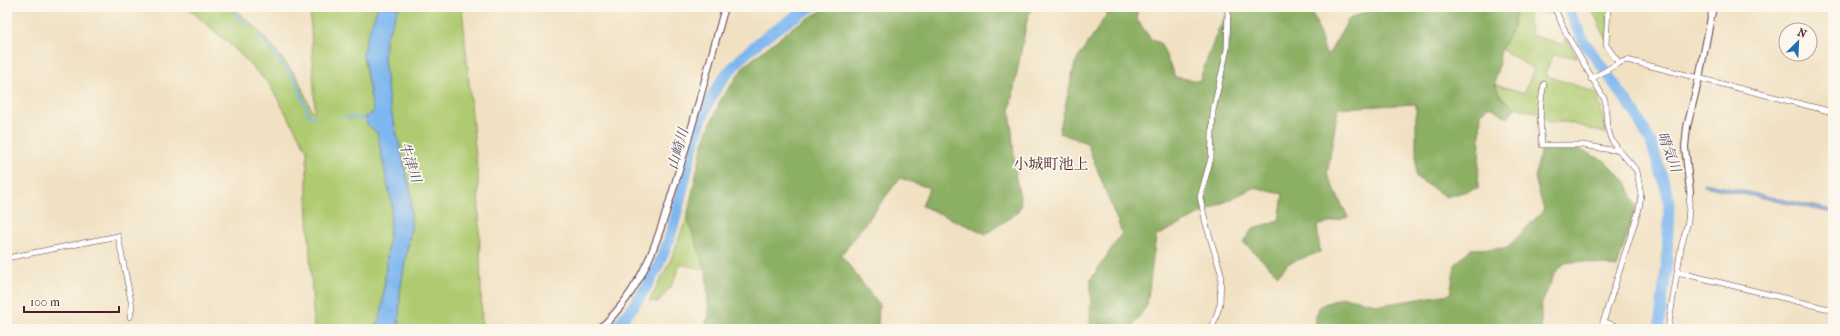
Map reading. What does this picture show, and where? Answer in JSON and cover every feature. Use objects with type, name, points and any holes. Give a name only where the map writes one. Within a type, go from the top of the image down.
[{"type":"street","points":[[599,329],[622,305],[637,284],[648,264],[659,237],[725,7]]},
{"type":"street","points":[[1212,329],[1220,304],[1221,273],[1206,224],[1200,197],[1211,158],[1213,111],[1227,50],[1228,7]]},
{"type":"street","points":[[1554,7],[1567,35],[1604,100],[1607,126],[1611,139],[1637,171],[1640,195],[1639,209],[1601,329]]},
{"type":"street","points":[[1608,7],[1606,44],[1619,63]]},
{"type":"street","points":[[1668,329],[1676,272],[1688,221],[1690,192],[1685,147],[1687,127],[1699,78],[1713,7]]},
{"type":"street","points":[[1591,79],[1627,60],[1833,112]]},
{"type":"street","points":[[1544,84],[1540,100],[1539,121],[1542,145],[1583,145],[1611,150],[1618,149]]},
{"type":"street","points":[[7,258],[118,236],[132,306],[130,318]]},
{"type":"street","points":[[1676,272],[1833,310]]},
{"type":"street","points":[[1603,321],[1623,329]]},
{"type":"green space","points":[[187,7],[233,7],[259,31],[297,77],[312,111],[315,110],[310,7],[378,7],[363,53],[373,110],[372,114],[366,116],[367,124],[377,133],[392,205],[382,310],[376,329],[314,329],[307,198],[307,150],[269,84],[236,50]]},
{"type":"green space","points":[[399,7],[462,7],[478,180],[482,329],[399,329],[400,291],[411,227],[411,193],[389,102],[384,59],[385,40]]},
{"type":"green space","points":[[828,7],[1035,7],[1028,15],[1010,109],[1016,178],[1021,202],[1018,212],[986,234],[922,206],[929,188],[900,178],[841,255],[879,305],[878,329],[864,326],[863,329],[703,329],[709,316],[706,270],[687,217],[703,143],[720,101],[744,66],[793,27]]},
{"type":"green space","points":[[1104,7],[1137,7],[1137,20],[1151,39],[1161,44],[1175,77],[1199,81],[1218,30],[1231,7],[1305,7],[1314,16],[1327,57],[1349,19],[1376,7],[1516,7],[1513,28],[1501,49],[1495,84],[1501,98],[1515,107],[1508,118],[1490,106],[1481,113],[1478,188],[1446,197],[1416,177],[1416,104],[1338,108],[1327,175],[1348,217],[1317,226],[1320,252],[1289,263],[1278,275],[1243,242],[1253,228],[1279,221],[1283,194],[1253,188],[1156,236],[1147,305],[1131,329],[1096,329],[1090,327],[1091,279],[1122,233],[1087,143],[1059,133],[1075,63],[1107,14]]},
{"type":"green space","points":[[1516,7],[1551,7],[1555,15],[1528,9],[1531,35],[1562,45],[1566,38],[1577,57],[1552,55],[1545,75],[1597,93],[1607,134],[1567,122],[1547,122],[1543,113],[1513,106],[1503,99],[1495,84],[1524,93],[1534,69],[1501,49],[1513,28]]},
{"type":"green space","points":[[1591,7],[1610,7],[1608,43]]},
{"type":"green space","points":[[1541,149],[1577,149],[1604,160],[1626,182],[1636,206],[1617,267],[1582,261],[1565,263],[1554,274],[1541,306],[1541,329],[1315,329],[1315,318],[1320,306],[1343,297],[1381,305],[1450,294],[1455,265],[1470,249],[1507,248],[1544,210],[1535,178]]},
{"type":"green space","points":[[687,217],[706,270],[680,264],[672,285],[658,302],[649,301],[670,262]]},
{"type":"water","points":[[378,7],[399,7],[385,40],[384,59],[389,102],[411,193],[411,227],[400,291],[399,329],[376,329],[382,310],[392,205],[377,133],[367,124],[366,116],[372,114],[373,110],[363,54],[367,36]]},
{"type":"water","points":[[1704,183],[1833,210],[1833,213],[1704,186]]},
{"type":"waterway","points":[[228,7],[247,25]]},
{"type":"waterway","name":"山崎川","points":[[614,329],[632,308],[648,285],[661,261],[671,234],[697,133],[712,95],[732,68],[764,38],[812,7]]},
{"type":"waterway","name":"晴気川","points":[[1568,7],[1585,43],[1635,113],[1651,143],[1665,185],[1669,201],[1667,261],[1659,329]]},
{"type":"waterway","points":[[257,34],[295,79],[309,116],[315,116]]},
{"type":"waterway","points":[[344,117],[360,118],[369,121]]},
{"type":"district","name":"小城町池上","points":[[1051,164]]},
{"type":"water label","name":"牛津川","points":[[410,162]]}]
